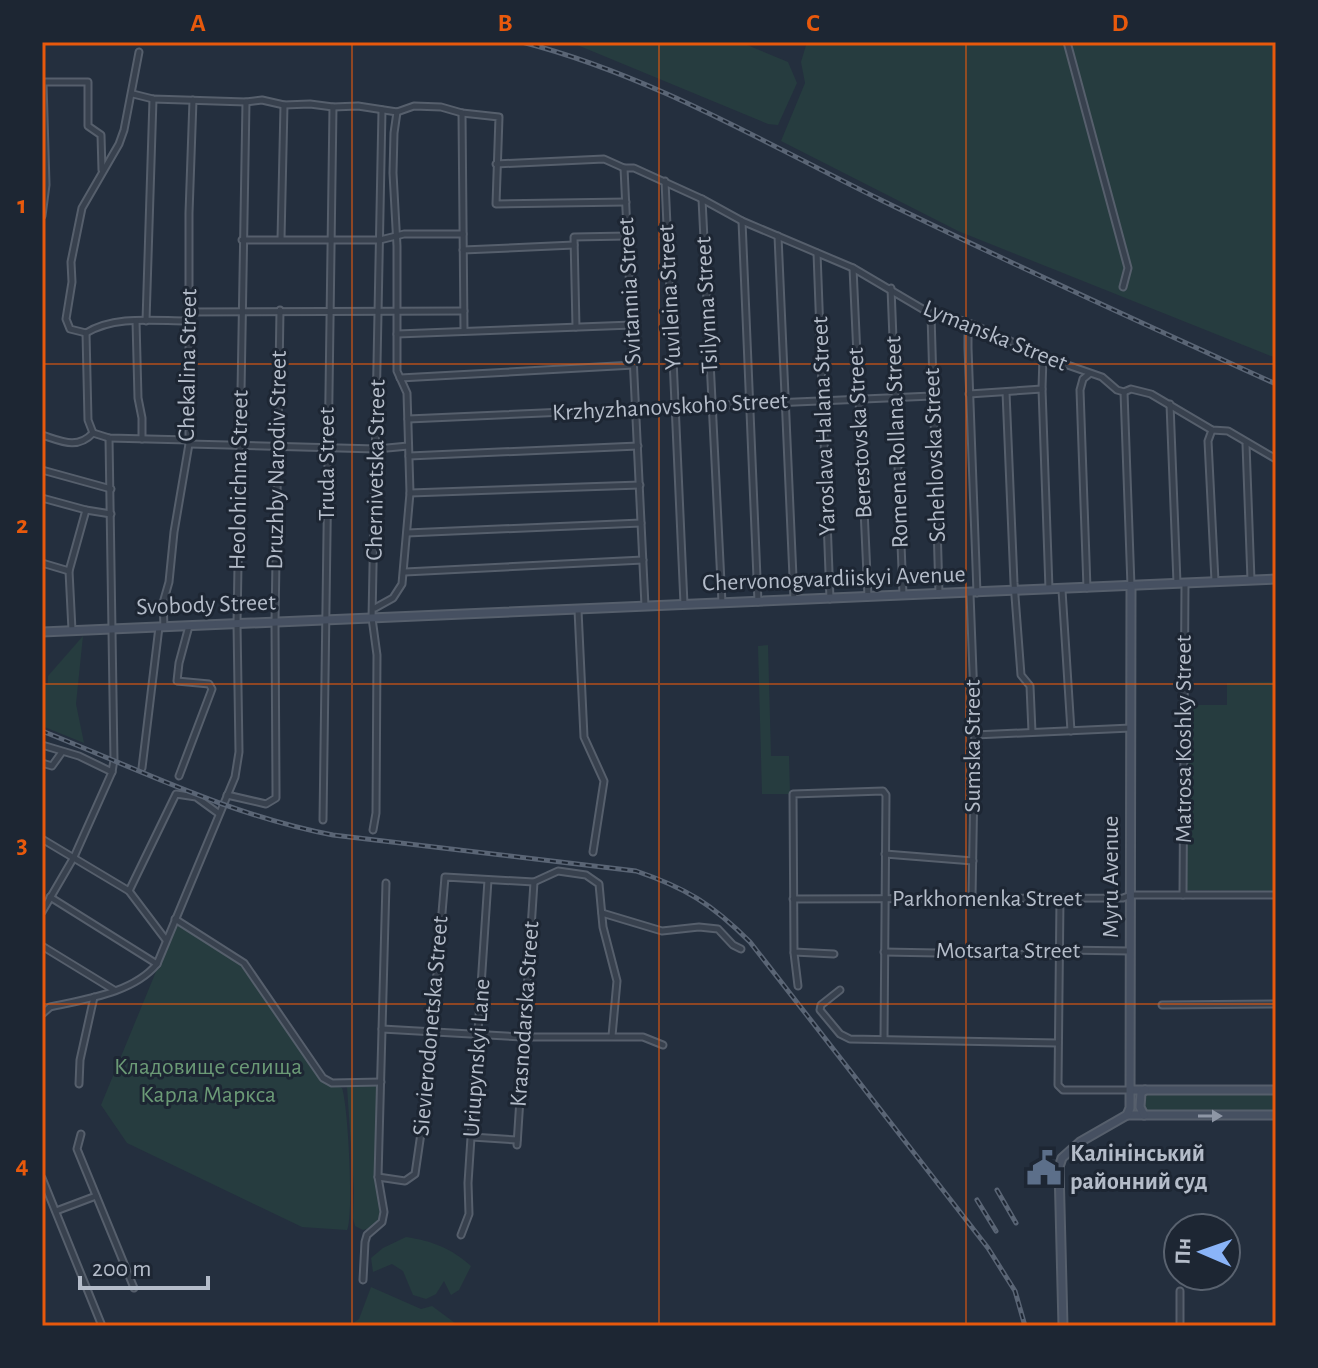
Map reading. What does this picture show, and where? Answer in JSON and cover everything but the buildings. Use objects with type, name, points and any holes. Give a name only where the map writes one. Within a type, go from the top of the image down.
[{"type":"main road","name":"Chervonogvardiiskyi Avenue","points":[[372,618],[1276,579]]},
{"type":"main road","name":"Myru Avenue","points":[[1127,1115],[1131,1090],[1131,587]]},
{"type":"main road","name":"Svobody Street","points":[[42,632],[372,618]]},
{"type":"main road","points":[[1131,1090],[1276,1090]]},
{"type":"main road","points":[[1144,1115],[1140,1097],[1145,1090]]},
{"type":"main road","points":[[1063,1326],[1059,1167],[1062,1158],[1080,1142],[1127,1115],[1276,1115]]},
{"type":"street","points":[[1067,42],[1128,268],[1123,287]]},
{"type":"street","points":[[139,52],[133,94],[119,144],[82,208],[71,262],[72,282],[66,319],[70,329],[86,333],[97,327],[136,321],[188,321]]},
{"type":"street","points":[[42,216],[46,185],[42,82],[88,82],[88,126],[101,135],[102,171]]},
{"type":"street","points":[[133,94],[153,99],[262,100],[284,105],[358,106],[397,112],[414,106],[441,107],[499,117],[495,201],[500,206],[626,202]]},
{"type":"street","points":[[146,321],[153,99]]},
{"type":"street","name":"Chekalina Street","points":[[142,768],[188,442],[193,100]]},
{"type":"street","name":"Heolohichna Street","points":[[157,964],[235,777],[239,752],[237,624],[246,102]]},
{"type":"street","points":[[281,240],[284,105]]},
{"type":"street","name":"Truda Street","points":[[323,820],[333,107]]},
{"type":"street","name":"Chernivetska Street","points":[[373,830],[376,813],[377,682],[372,618],[382,110]]},
{"type":"street","points":[[374,609],[399,592],[405,572],[410,493],[406,386],[397,371],[393,173],[397,112]]},
{"type":"street","points":[[462,113],[464,331]]},
{"type":"street","points":[[496,164],[604,159],[624,168]]},
{"type":"street","name":"Lymanska Street","points":[[624,168],[634,168],[665,181],[742,221],[853,268],[931,314],[974,325],[1043,356],[1102,377],[1117,390],[1139,390],[1170,404],[1212,430],[1228,431],[1276,459]]},
{"type":"street","name":"Svitannia Street","points":[[624,168],[645,607]]},
{"type":"street","name":"Yuvileina Street","points":[[665,181],[684,605]]},
{"type":"street","name":"Tsilynna Street","points":[[702,199],[722,604]]},
{"type":"street","points":[[742,221],[758,603]]},
{"type":"street","points":[[242,240],[380,240],[463,234]]},
{"type":"street","points":[[576,327],[574,245],[577,236],[627,236]]},
{"type":"street","points":[[778,236],[794,601]]},
{"type":"street","points":[[463,250],[574,245]]},
{"type":"street","name":"Yaroslava Halana Street","points":[[817,253],[830,600]]},
{"type":"street","name":"Berestovska Street","points":[[853,268],[868,598]]},
{"type":"street","name":"Romena Rollana Street","points":[[891,288],[903,596]]},
{"type":"street","name":"Druzhby Narodiv Street","points":[[227,795],[266,804],[276,798],[275,622],[280,310]]},
{"type":"street","points":[[190,312],[464,311]]},
{"type":"street","name":"Schehlovska Street","points":[[931,314],[939,595]]},
{"type":"street","points":[[136,321],[142,439]]},
{"type":"street","points":[[397,334],[632,325]]},
{"type":"street","name":"Sumska Street","points":[[972,898],[974,594],[968,336],[974,325]]},
{"type":"street","points":[[86,333],[88,420],[93,433]]},
{"type":"street","points":[[1043,356],[1049,590]]},
{"type":"street","points":[[399,378],[634,365]]},
{"type":"street","points":[[1087,589],[1080,390],[1083,379],[1089,374]]},
{"type":"street","points":[[969,394],[1042,389]]},
{"type":"street","points":[[1006,392],[1021,675],[1030,686],[1032,732]]},
{"type":"street","name":"Myru Avenue","points":[[1124,392],[1131,587]]},
{"type":"street","name":"Krzhyzhanovskoho Street","points":[[408,419],[932,396]]},
{"type":"street","name":"Matrosa Koshky Street","points":[[1170,404],[1181,584],[1183,895]]},
{"type":"street","points":[[1212,430],[1208,441],[1215,582]]},
{"type":"street","points":[[42,435],[75,444],[93,433]]},
{"type":"street","points":[[93,433],[109,438],[277,447],[377,449],[408,446]]},
{"type":"street","points":[[42,912],[74,857],[112,772],[114,629],[109,438]]},
{"type":"street","points":[[1246,444],[1251,580]]},
{"type":"street","points":[[409,456],[638,446]]},
{"type":"street","points":[[42,470],[111,489]]},
{"type":"street","points":[[410,493],[640,485]]},
{"type":"street","points":[[42,498],[111,514]]},
{"type":"street","points":[[72,630],[69,571],[86,510]]},
{"type":"street","points":[[407,533],[641,523]]},
{"type":"street","points":[[405,572],[643,560]]},
{"type":"street","points":[[42,563],[69,571]]},
{"type":"street","points":[[1062,590],[1071,731]]},
{"type":"street","points":[[578,610],[584,737],[604,781],[593,852]]},
{"type":"street","points":[[179,776],[212,689],[209,684],[177,681],[189,626]]},
{"type":"street","points":[[975,735],[1131,728]]},
{"type":"street","points":[[42,745],[79,756],[112,772]]},
{"type":"street","points":[[42,763],[52,766],[62,752]]},
{"type":"street","points":[[798,986],[794,952],[793,793],[883,791],[886,795],[884,1039]]},
{"type":"street","points":[[129,891],[176,794],[196,797],[218,813]]},
{"type":"street","points":[[42,839],[129,891],[166,940]]},
{"type":"street","points":[[885,854],[973,861]]},
{"type":"street","points":[[488,880],[534,882],[558,871],[586,875],[599,884],[617,981],[612,1036]]},
{"type":"street","name":"Sievierodonetska Street","points":[[378,1177],[405,1181],[415,1174],[423,1126],[444,878],[488,880]]},
{"type":"street","name":"Uriupynskyi Lane","points":[[461,1235],[469,1214],[468,1183],[488,880]]},
{"type":"street","name":"Krasnodarska Street","points":[[472,1137],[517,1143],[534,882]]},
{"type":"street","points":[[363,1280],[367,1235],[382,1222],[384,1212],[378,1177],[386,883]]},
{"type":"street","name":"Parkhomenka Street","points":[[793,899],[1276,895]]},
{"type":"street","points":[[42,1014],[50,1007],[94,997],[147,976],[157,964],[50,897]]},
{"type":"street","points":[[1060,899],[1059,1089],[1131,1090]]},
{"type":"street","points":[[602,913],[662,931],[699,927],[718,929],[741,949]]},
{"type":"street","points":[[175,919],[244,963],[323,1078],[332,1083],[381,1082]]},
{"type":"street","points":[[42,946],[114,990]]},
{"type":"street","name":"Motsarta Street","points":[[884,952],[1012,955],[1060,953],[1063,950],[1131,951]]},
{"type":"street","points":[[794,952],[834,954]]},
{"type":"street","points":[[840,990],[819,1008],[840,1034],[850,1039],[1058,1043]]},
{"type":"street","points":[[79,1084],[80,1060],[94,997]]},
{"type":"street","points":[[1162,1005],[1276,1004]]},
{"type":"street","points":[[382,1029],[523,1037],[643,1037],[663,1045]]},
{"type":"street","points":[[81,1134],[77,1149],[134,1288]]},
{"type":"street","points":[[42,1178],[102,1326]]},
{"type":"street","points":[[55,1211],[96,1196]]},
{"type":"street","points":[[1180,1292],[1180,1326]]},
{"type":"green space","points":[[570,42],[740,42],[788,62],[797,83],[778,125],[768,124]]},
{"type":"green space","points":[[807,42],[1276,42],[1276,358],[958,231],[781,141],[805,83],[801,62]]},
{"type":"green space","points":[[83,636],[76,704],[84,743],[42,726],[42,685],[48,684],[48,676]]},
{"type":"green space","points":[[768,645],[771,756],[789,756],[790,794],[762,794],[758,646]]},
{"type":"green space","points":[[1274,682],[1276,891],[1185,890],[1187,705],[1227,705],[1227,683]]},
{"type":"green space","name":"Кладовище селища Карла Маркса","points":[[176,923],[237,960],[321,1080],[342,1088],[349,1160],[347,1230],[302,1227],[127,1143],[101,1105]]},
{"type":"green space","points":[[347,1087],[378,1087],[376,1177],[381,1211],[375,1227],[363,1230],[355,1226],[353,1218]]},
{"type":"green space","points":[[1147,1094],[1276,1094],[1276,1111],[1146,1111],[1143,1097]]},
{"type":"green space","points":[[406,1237],[441,1246],[471,1266],[459,1290],[451,1295],[444,1281],[436,1294],[426,1299],[413,1295],[403,1271],[392,1264],[373,1272],[371,1258],[383,1248]]},
{"type":"green space","points":[[371,1287],[421,1309],[432,1306],[459,1326],[349,1326],[359,1319]]},
{"type":"railway","points":[[522,42],[616,72],[661,91],[979,247],[1276,384]]},
{"type":"railway","points":[[42,731],[222,804],[295,827],[333,835],[636,871],[698,899],[750,942],[988,1248],[1015,1291],[1025,1326]]},
{"type":"railway","points":[[997,1190],[1016,1223]]},
{"type":"railway","points":[[977,1200],[996,1231]]},
{"type":"place","name":"Калінінський районний суд","points":[[1044,1168]]}]
